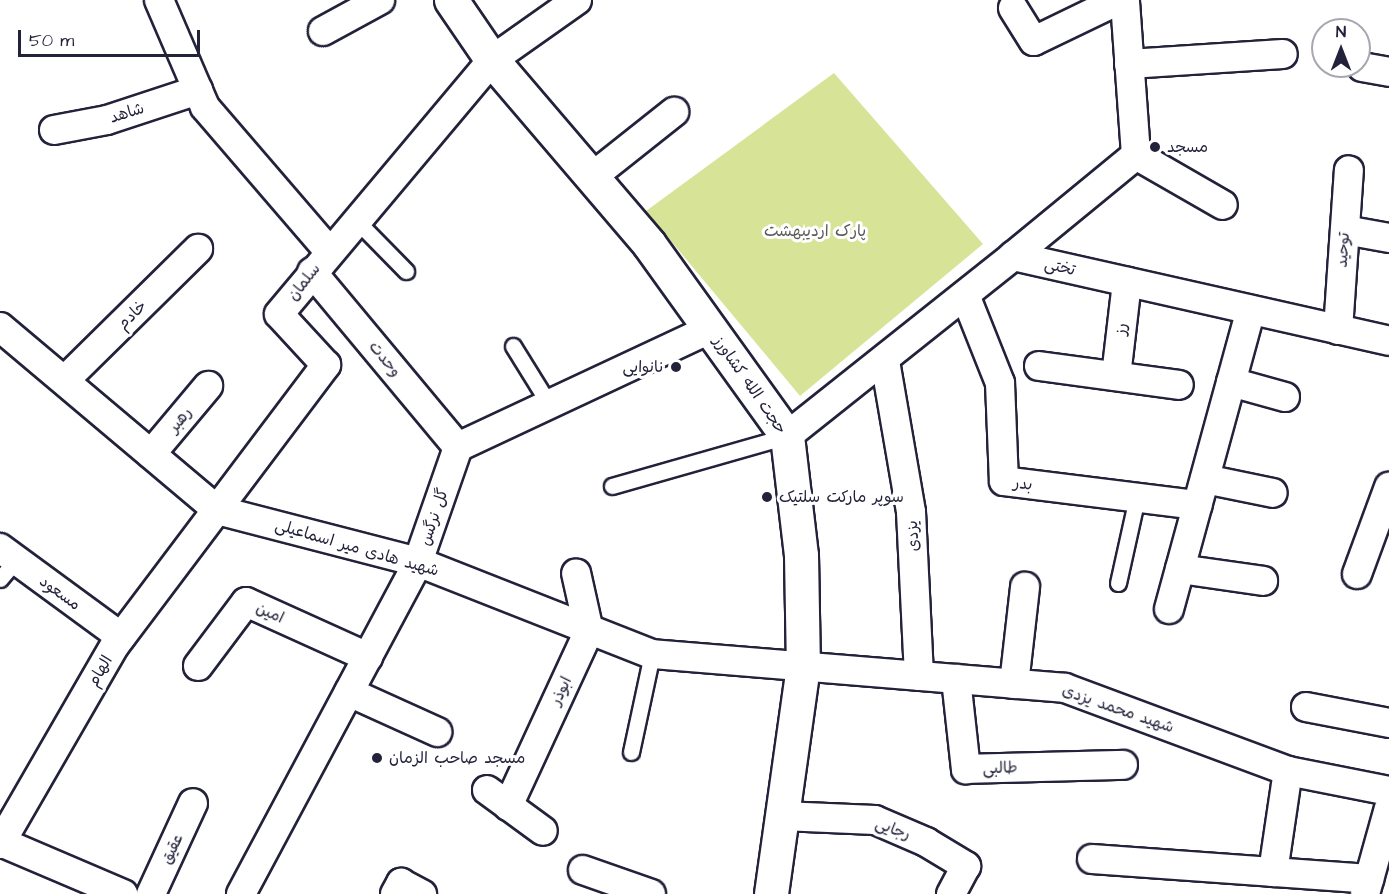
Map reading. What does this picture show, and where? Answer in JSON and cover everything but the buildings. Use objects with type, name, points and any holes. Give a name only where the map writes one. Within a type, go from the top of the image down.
[{"type":"street","name":"وحدت","points":[[159,0],[205,107],[458,447]]},
{"type":"street","points":[[323,31],[380,0]]},
{"type":"street","name":"حجت الله کشاورز","points":[[451,0],[492,60],[649,244],[788,436],[801,555],[802,666],[771,894]]},
{"type":"street","name":"سلمان","points":[[217,510],[326,365],[279,314],[320,261],[492,60],[548,9],[577,0]]},
{"type":"street","points":[[1013,8],[1034,41],[1119,0]]},
{"type":"street","points":[[1125,0],[1136,155]]},
{"type":"street","points":[[1129,64],[1283,54]]},
{"type":"street","name":"شاهد","points":[[54,130],[107,120],[198,90]]},
{"type":"street","points":[[592,177],[674,112]]},
{"type":"street","points":[[1136,155],[1223,205]]},
{"type":"street","points":[[788,436],[885,362],[1136,155]]},
{"type":"street","name":"توحید","points":[[1338,330],[1349,170]]},
{"type":"street","points":[[1345,230],[1389,238]]},
{"type":"street","name":"خادم","points":[[65,380],[198,249]]},
{"type":"street","name":"تختی","points":[[1013,256],[1389,341]]},
{"type":"street","name":"رز","points":[[1116,376],[1127,282]]},
{"type":"street","name":"بدر","points":[[965,295],[1000,383],[1004,481],[1137,497],[1201,492],[1274,493]]},
{"type":"street","points":[[1169,609],[1251,310]]},
{"type":"street","points":[[458,447],[710,329]]},
{"type":"street","name":"شهید هادی میر اسماعیلی","points":[[3,335],[65,380],[217,510],[418,562],[652,654],[802,666]]},
{"type":"street","name":"یزدی","points":[[885,362],[911,512],[919,676]]},
{"type":"street","points":[[1039,366],[1179,385]]},
{"type":"street","points":[[1231,382],[1285,397]]},
{"type":"street","name":"رهبر","points":[[151,454],[208,386]]},
{"type":"street","name":"گل نرگس","points":[[241,894],[418,562],[458,447]]},
{"type":"street","points":[[1357,574],[1389,487]]},
{"type":"street","name":"الهام","points":[[0,843],[121,637],[217,510]]},
{"type":"street","name":"مسعود","points":[[5,562],[121,637]]},
{"type":"street","points":[[1180,569],[1263,581]]},
{"type":"street","points":[[576,573],[589,631]]},
{"type":"street","points":[[1014,684],[1025,587]]},
{"type":"street","name":"امین","points":[[198,666],[246,602],[368,657]]},
{"type":"street","name":"ابوذر","points":[[543,831],[498,798],[589,631]]},
{"type":"street","name":"شهید محمد یزدی","points":[[802,666],[1065,688],[1288,771],[1389,791]]},
{"type":"street","name":"طالبی","points":[[956,679],[966,769],[1123,765]]},
{"type":"street","points":[[349,692],[437,732]]},
{"type":"street","points":[[1306,707],[1389,723]]},
{"type":"street","points":[[1274,872],[1288,771]]},
{"type":"street","name":"عقیق","points":[[151,894],[193,803]]},
{"type":"street","points":[[1092,859],[1274,872],[1367,886],[1389,808]]},
{"type":"street","name":"رجایی","points":[[782,816],[875,820],[926,842],[966,866],[951,894]]},
{"type":"street","points":[[0,843],[123,894]]},
{"type":"street","points":[[584,870],[651,894]]},
{"type":"street","points":[[395,894],[400,883],[422,894]]},
{"type":"lane","points":[[356,219],[406,271]]},
{"type":"lane","points":[[513,346],[549,404]]},
{"type":"lane","points":[[612,486],[788,436]]},
{"type":"lane","points":[[1118,583],[1137,497]]},
{"type":"lane","points":[[631,752],[652,654]]},
{"type":"green space","name":"پارک اردیبهشت","points":[[834,73],[983,244],[800,396],[646,211]]},
{"type":"place","name":"مسجد","points":[[1155,147]]},
{"type":"place","name":"نانوایی","points":[[676,367]]},
{"type":"place","name":"سوپر مارکت سلتیک","points":[[767,497]]},
{"type":"place","name":"مسجد صاحب الزمان","points":[[377,758]]}]
